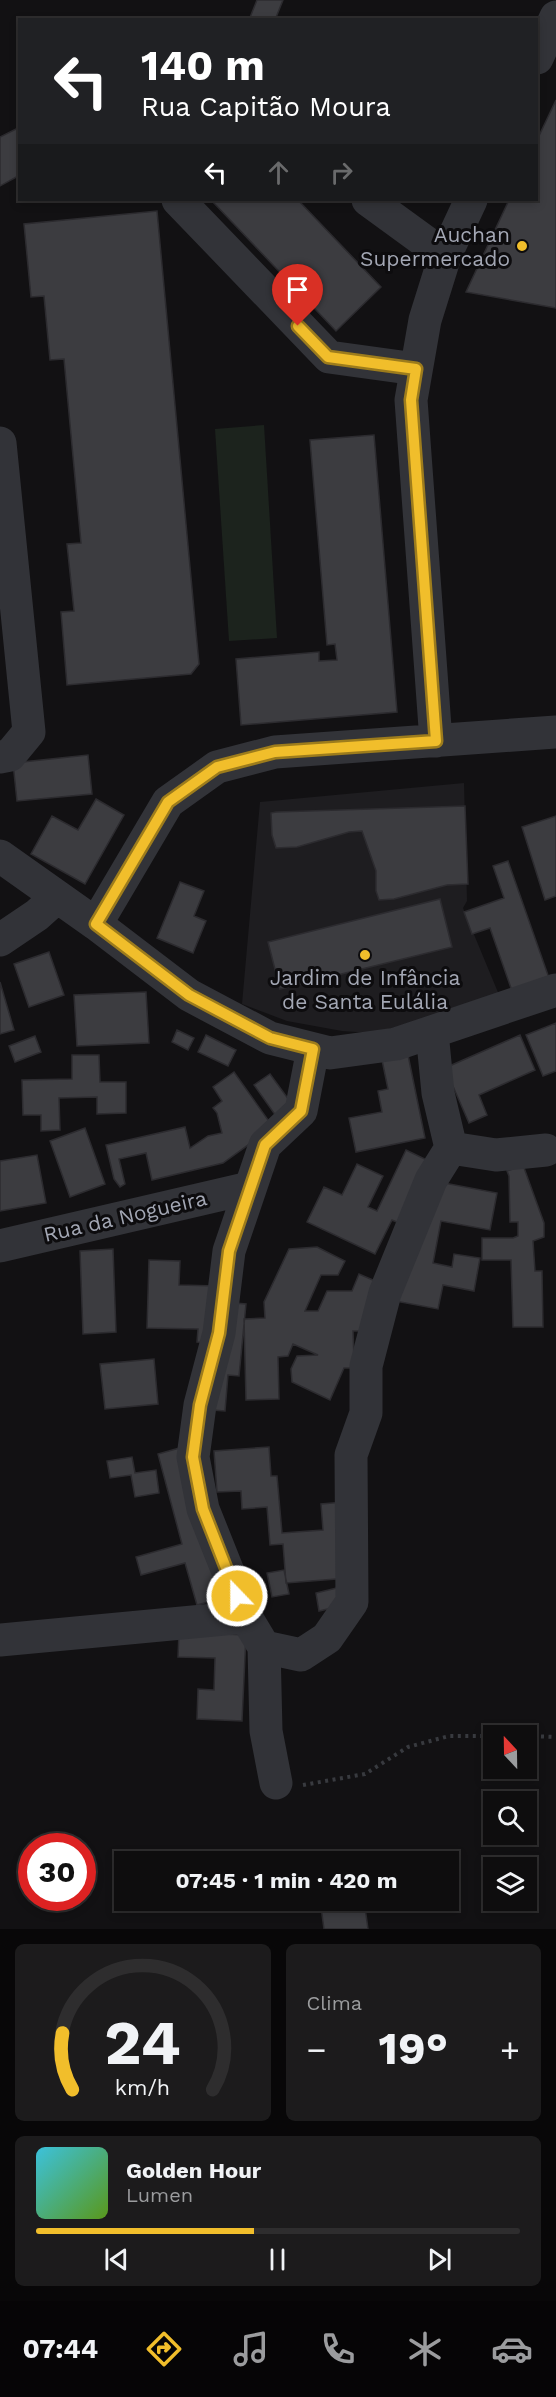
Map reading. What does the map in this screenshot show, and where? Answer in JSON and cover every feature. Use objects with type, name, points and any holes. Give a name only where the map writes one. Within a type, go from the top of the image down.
[{"type":"street","points":[[538,56],[556,17]]},
{"type":"street","points":[[179,201],[328,357],[416,369]]},
{"type":"street","points":[[369,201],[446,256]]},
{"type":"street","points":[[436,741],[411,400],[425,320],[446,256],[471,201]]},
{"type":"street","points":[[0,443],[29,732],[10,755],[0,757]]},
{"type":"street","points":[[96,924],[168,802],[217,767],[275,752],[556,732]]},
{"type":"street","points":[[0,856],[96,924],[189,995],[270,1038],[313,1049],[330,1053],[396,1044],[556,990]]},
{"type":"street","points":[[0,940],[37,915],[57,897]]},
{"type":"street","points":[[264,1647],[301,1655],[327,1638],[352,1602],[351,1455],[366,1413],[366,1366],[385,1293],[431,1180],[451,1148],[438,1093],[432,1032]]},
{"type":"street","points":[[276,1783],[266,1731],[264,1647],[246,1617],[203,1509],[193,1457],[200,1405],[219,1333],[229,1251],[265,1145],[301,1111],[313,1049]]},
{"type":"street","points":[[451,1148],[496,1155],[546,1150]]},
{"type":"street","name":"Rua da Nogueira","points":[[0,1246],[249,1188]]},
{"type":"street","points":[[0,1640],[246,1617]]},
{"type":"path","points":[[276,1783],[308,1785],[366,1774],[408,1747],[449,1736],[483,1736]]},
{"type":"path","points":[[537,1736],[556,1737]]},
{"type":"shaded area","points":[[264,425],[277,638],[229,641],[215,429]]},
{"type":"shaded area","name":"Jardim de Infância de Santa Eulália","points":[[464,783],[467,901],[463,908],[502,1002],[371,1033],[342,1031],[287,1021],[242,1004],[260,802]]},
{"type":"building","points":[[257,0],[283,0],[276,18],[250,18]]},
{"type":"building","name":"Auchan Supermercado","points":[[556,100],[556,308],[466,292],[509,201],[538,201],[538,138]]},
{"type":"building","points":[[18,128],[18,176],[0,186],[0,137]]},
{"type":"building","points":[[212,201],[299,201],[381,287],[336,331]]},
{"type":"building","points":[[157,211],[199,664],[191,674],[67,685],[61,612],[74,611],[67,544],[81,543],[64,359],[50,360],[44,296],[31,297],[24,224]]},
{"type":"building","points":[[374,435],[397,712],[241,725],[236,659],[319,652],[319,661],[337,660],[335,644],[327,645],[310,440]]},
{"type":"building","points":[[88,755],[92,794],[17,801],[13,763]]},
{"type":"building","points":[[96,799],[124,815],[85,884],[31,854],[52,816],[78,830]]},
{"type":"building","points":[[465,806],[468,884],[447,885],[394,899],[379,900],[376,891],[376,871],[362,831],[349,832],[297,847],[276,848],[272,835],[271,813],[276,812]]},
{"type":"building","points":[[556,816],[556,896],[545,900],[522,827]]},
{"type":"building","points":[[508,861],[549,978],[512,991],[490,928],[472,934],[464,912],[504,898],[493,866]]},
{"type":"building","points":[[180,882],[204,891],[194,916],[206,921],[193,953],[157,938]]},
{"type":"building","points":[[440,899],[452,947],[280,989],[268,942]]},
{"type":"building","points":[[49,952],[64,995],[29,1007],[14,964]]},
{"type":"building","points":[[0,982],[14,1030],[0,1034]]},
{"type":"building","points":[[146,992],[149,1043],[77,1046],[74,995]]},
{"type":"building","points":[[556,1023],[556,1071],[543,1076],[526,1035]]},
{"type":"building","points":[[177,1030],[194,1038],[188,1050],[172,1042]]},
{"type":"building","points":[[206,1035],[236,1050],[228,1066],[198,1052]]},
{"type":"building","points":[[520,1035],[535,1070],[479,1095],[487,1115],[469,1123],[445,1068]]},
{"type":"building","points":[[35,1036],[41,1052],[15,1062],[9,1046]]},
{"type":"building","points":[[72,1055],[99,1055],[100,1082],[126,1082],[126,1113],[97,1114],[97,1097],[59,1098],[60,1130],[41,1131],[41,1115],[23,1115],[22,1080],[72,1079]]},
{"type":"building","points":[[408,1055],[425,1138],[356,1152],[349,1118],[382,1112],[378,1091],[388,1089],[382,1060]]},
{"type":"building","points":[[234,1072],[273,1127],[223,1163],[152,1180],[146,1153],[119,1159],[125,1184],[120,1187],[114,1179],[106,1145],[185,1127],[190,1148],[208,1136],[222,1133],[217,1113],[213,1108],[222,1101],[213,1087]]},
{"type":"building","points":[[270,1074],[292,1104],[276,1116],[254,1085]]},
{"type":"building","points":[[85,1128],[105,1184],[70,1197],[50,1141]]},
{"type":"building","points":[[406,1150],[429,1161],[399,1223],[392,1220],[375,1254],[307,1222],[324,1187],[342,1195],[357,1164],[383,1176],[368,1207],[377,1211]]},
{"type":"building","points":[[37,1155],[46,1203],[0,1211],[0,1161]]},
{"type":"building","points":[[523,1165],[544,1223],[544,1237],[533,1241],[535,1271],[542,1271],[543,1327],[513,1327],[511,1260],[482,1260],[482,1238],[518,1236],[518,1222],[510,1222],[507,1171]]},
{"type":"building","points":[[418,1178],[497,1193],[490,1230],[441,1221],[433,1263],[452,1267],[454,1254],[480,1258],[474,1291],[443,1285],[438,1309],[395,1301]]},
{"type":"building","points":[[317,1247],[345,1261],[338,1275],[321,1275],[305,1311],[318,1311],[327,1291],[352,1291],[359,1274],[382,1284],[360,1331],[353,1331],[354,1359],[350,1368],[344,1368],[330,1400],[292,1382],[291,1369],[297,1356],[318,1355],[293,1344],[288,1356],[278,1357],[279,1399],[246,1400],[244,1319],[265,1318],[264,1302],[289,1249]]},
{"type":"building","points":[[113,1249],[116,1332],[83,1334],[80,1251]]},
{"type":"building","points":[[149,1260],[180,1261],[179,1285],[217,1286],[215,1343],[197,1342],[198,1329],[147,1328]]},
{"type":"building","points":[[223,1302],[246,1304],[239,1376],[228,1375],[225,1411],[212,1410]]},
{"type":"building","points":[[154,1359],[158,1404],[105,1409],[100,1364]]},
{"type":"building","points":[[183,1447],[223,1598],[197,1605],[185,1563],[141,1575],[136,1557],[182,1544],[158,1454]]},
{"type":"building","points":[[269,1447],[271,1476],[277,1476],[282,1533],[323,1530],[321,1504],[344,1502],[349,1578],[286,1583],[283,1544],[270,1545],[267,1507],[242,1509],[241,1491],[217,1492],[214,1451]]},
{"type":"building","points":[[132,1457],[135,1473],[156,1470],[159,1493],[135,1497],[131,1475],[110,1478],[107,1461]]},
{"type":"building","points":[[284,1570],[289,1594],[272,1597],[267,1573]]},
{"type":"building","points":[[341,1587],[345,1605],[319,1611],[316,1593]]},
{"type":"building","points":[[179,1632],[246,1635],[242,1721],[197,1719],[198,1689],[214,1690],[215,1658],[178,1657]]},
{"type":"building","points":[[322,1911],[366,1911],[368,1929],[324,1929]]},
{"type":"place","name":"Auchan Supermercado","points":[[522,246]]},
{"type":"place","name":"Jardim de Infância de Santa Eulália","points":[[365,955]]},
{"type":"route","points":[[237,1596],[203,1509],[193,1457],[200,1405],[219,1333],[229,1251],[265,1145],[301,1111],[313,1049],[270,1038],[189,995],[96,924],[168,802],[217,767],[275,752],[436,741],[411,400],[416,369],[328,357],[298,326]]}]
